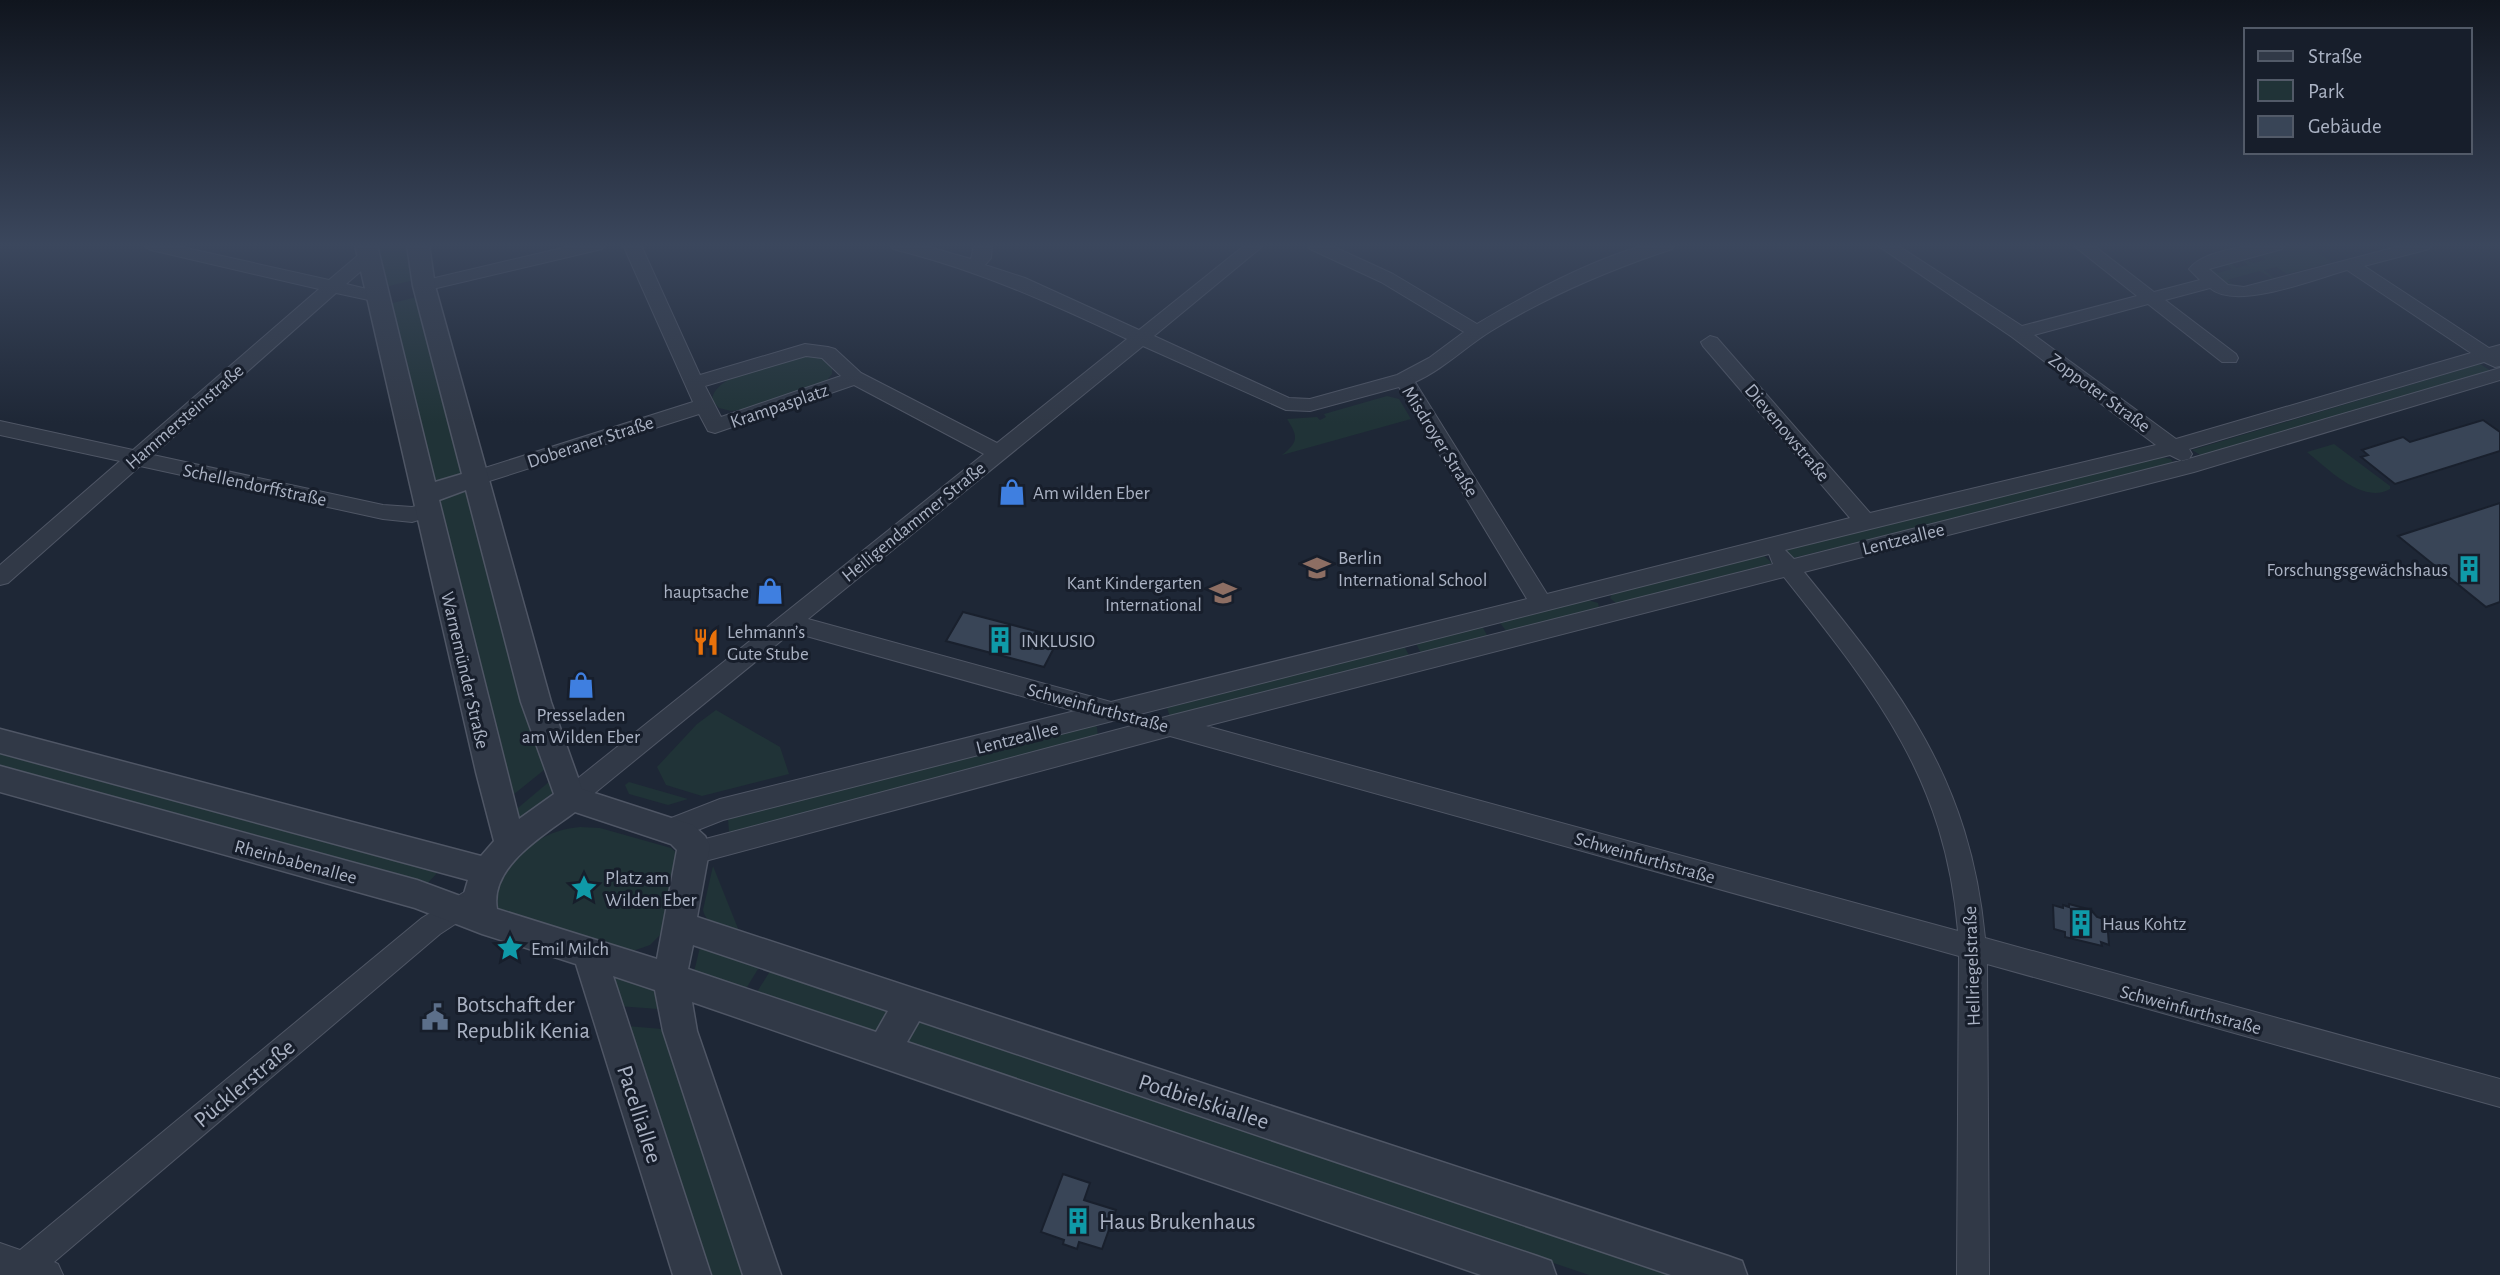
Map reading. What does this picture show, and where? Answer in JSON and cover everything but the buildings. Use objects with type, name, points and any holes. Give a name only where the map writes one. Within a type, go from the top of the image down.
[{"type":"street","name":"Hammersteinstraße","points":[[0,577],[311,304]]},
{"type":"street","name":"Warnemünder Straße","points":[[380,304],[510,845]]},
{"type":"street","points":[[429,304],[536,702],[571,798],[670,830],[689,840],[694,853],[670,978],[680,1031],[762,1275]]},
{"type":"street","points":[[659,304],[694,383]]},
{"type":"street","name":"Misdroyer Straße","points":[[1069,304],[1286,404],[1310,405],[1404,379],[1542,604]]},
{"type":"street","name":"Heiligendammer Straße","points":[[571,798],[1180,304]]},
{"type":"street","points":[[1431,304],[1477,332]]},
{"type":"street","points":[[1404,379],[1419,374],[1477,332],[1527,304]]},
{"type":"street","name":"Zoppoter Straße","points":[[1976,304],[2174,447]]},
{"type":"street","points":[[2019,333],[2127,304]]},
{"type":"street","points":[[2160,304],[2229,358]]},
{"type":"street","points":[[2413,304],[2495,357]]},
{"type":"street","name":"Dievenowstraße","points":[[1710,342],[1865,522]]},
{"type":"street","name":"Krampasplatz","points":[[805,350],[828,353],[853,377],[844,383],[715,426],[694,383],[805,350]]},
{"type":"street","name":"Lentzeallee","points":[[670,830],[720,810],[2174,447],[2495,357]]},
{"type":"street","name":"Lentzeallee","points":[[694,853],[1169,726],[2194,465],[2500,374]]},
{"type":"street","points":[[853,377],[997,452]]},
{"type":"street","name":"Doberaner Straße","points":[[476,478],[705,405]]},
{"type":"street","name":"Schellendorffstraße","points":[[0,428],[383,512],[412,515],[426,503]]},
{"type":"street","points":[[2174,447],[2194,465]]},
{"type":"street","points":[[426,503],[476,478]]},
{"type":"street","name":"Hellriegelstraße","points":[[1771,546],[1874,676],[1899,713],[1925,760],[1947,811],[1966,878],[1974,949],[1973,1275]]},
{"type":"street","points":[[1598,590],[1613,613]]},
{"type":"street","points":[[1488,618],[1500,641]]},
{"type":"street","name":"Schweinfurthstraße","points":[[789,621],[811,630],[2500,1093]]},
{"type":"street","name":"Rheinbabenallee","points":[[0,741],[475,899],[589,953]]},
{"type":"street","name":"Rheinbabenallee","points":[[0,779],[416,894],[475,899]]},
{"type":"street","points":[[475,899],[510,845],[571,798]]},
{"type":"street","name":"Pücklerstraße","points":[[21,1269],[431,926],[475,899]]},
{"type":"street","name":"Podbielskiallee","points":[[680,926],[1728,1275]]},
{"type":"street","points":[[589,953],[670,978],[1537,1275]]},
{"type":"street","name":"Pacelliallee","points":[[589,953],[692,1275]]},
{"type":"street","points":[[884,1051],[910,1004]]},
{"type":"green space","points":[[389,304],[422,304],[466,472],[432,482]]},
{"type":"green space","points":[[819,355],[832,366],[832,374],[825,383],[746,409],[731,411],[719,408],[712,400],[716,390],[740,374],[775,362]]},
{"type":"green space","points":[[2480,364],[2491,371],[2202,456],[2192,450]]},
{"type":"green space","points":[[1387,396],[1399,399],[1411,419],[1282,455],[1292,446],[1295,438],[1287,419],[1317,417],[1320,420],[1326,417],[1324,414]]},
{"type":"green space","points":[[2334,444],[2390,486],[2390,489],[2380,493],[2357,489],[2307,452]]},
{"type":"green space","points":[[2162,457],[2171,459],[2174,464],[1793,558],[1785,550],[1978,500]]},
{"type":"green space","points":[[469,490],[544,770],[508,799],[437,500]]},
{"type":"green space","points":[[1763,555],[1772,563],[1617,604],[1610,598],[1612,594]]},
{"type":"green space","points":[[1588,600],[1598,603],[1599,607],[1507,632],[1500,623]]},
{"type":"green space","points":[[1479,626],[1487,635],[1485,637],[1421,654],[1416,643]]},
{"type":"green space","points":[[1404,646],[1410,657],[1170,717],[1167,708]]},
{"type":"green space","points":[[716,710],[780,747],[789,774],[702,796],[666,785],[657,767],[697,724]]},
{"type":"green space","points":[[1094,725],[1097,727],[1098,737],[729,832],[728,819]]},
{"type":"green space","points":[[0,750],[440,870],[424,887],[0,770]]},
{"type":"green space","points":[[550,781],[555,791],[517,822],[512,813]]},
{"type":"green space","points":[[629,782],[688,799],[668,805],[629,794],[625,785]]},
{"type":"green space","points":[[580,827],[600,828],[671,848],[678,854],[661,934],[650,945],[630,952],[498,912],[489,898],[516,860],[537,841],[564,830]]},
{"type":"green space","points":[[713,866],[741,936],[718,927],[708,920],[703,910]]},
{"type":"green space","points":[[700,947],[761,964],[744,992],[694,972]]},
{"type":"green space","points":[[772,968],[896,1010],[885,1036],[755,995]]},
{"type":"green space","points":[[615,976],[654,989],[658,1009],[618,1006],[612,979]]},
{"type":"green space","points":[[918,1021],[1682,1275],[1589,1275],[906,1045]]},
{"type":"green space","points":[[627,1026],[662,1029],[745,1275],[707,1275]]},
{"type":"place","name":"Am wilden Eber","points":[[1012,492]]},
{"type":"place","name":"Berlin International School","points":[[1317,568]]},
{"type":"place","name":"Forschungsgewächshaus","points":[[2469,569]]},
{"type":"place","name":"hauptsache","points":[[770,591]]},
{"type":"place","name":"Kant Kindergarten International","points":[[1223,593]]},
{"type":"place","name":"INKLUSIO","points":[[1000,640]]},
{"type":"place","name":"Lehmann’s Gute Stube","points":[[706,642]]},
{"type":"place","name":"Presseladen am Wilden Eber","points":[[581,685]]},
{"type":"place","name":"Platz am Wilden Eber","points":[[584,888]]},
{"type":"place","name":"Haus Kohtz","points":[[2081,923]]},
{"type":"place","name":"Emil Milch","points":[[510,948]]},
{"type":"place","name":"Botschaft der Republik Kenia","points":[[435,1017]]},
{"type":"place","name":"Haus Brukenhaus","points":[[1078,1221]]}]
